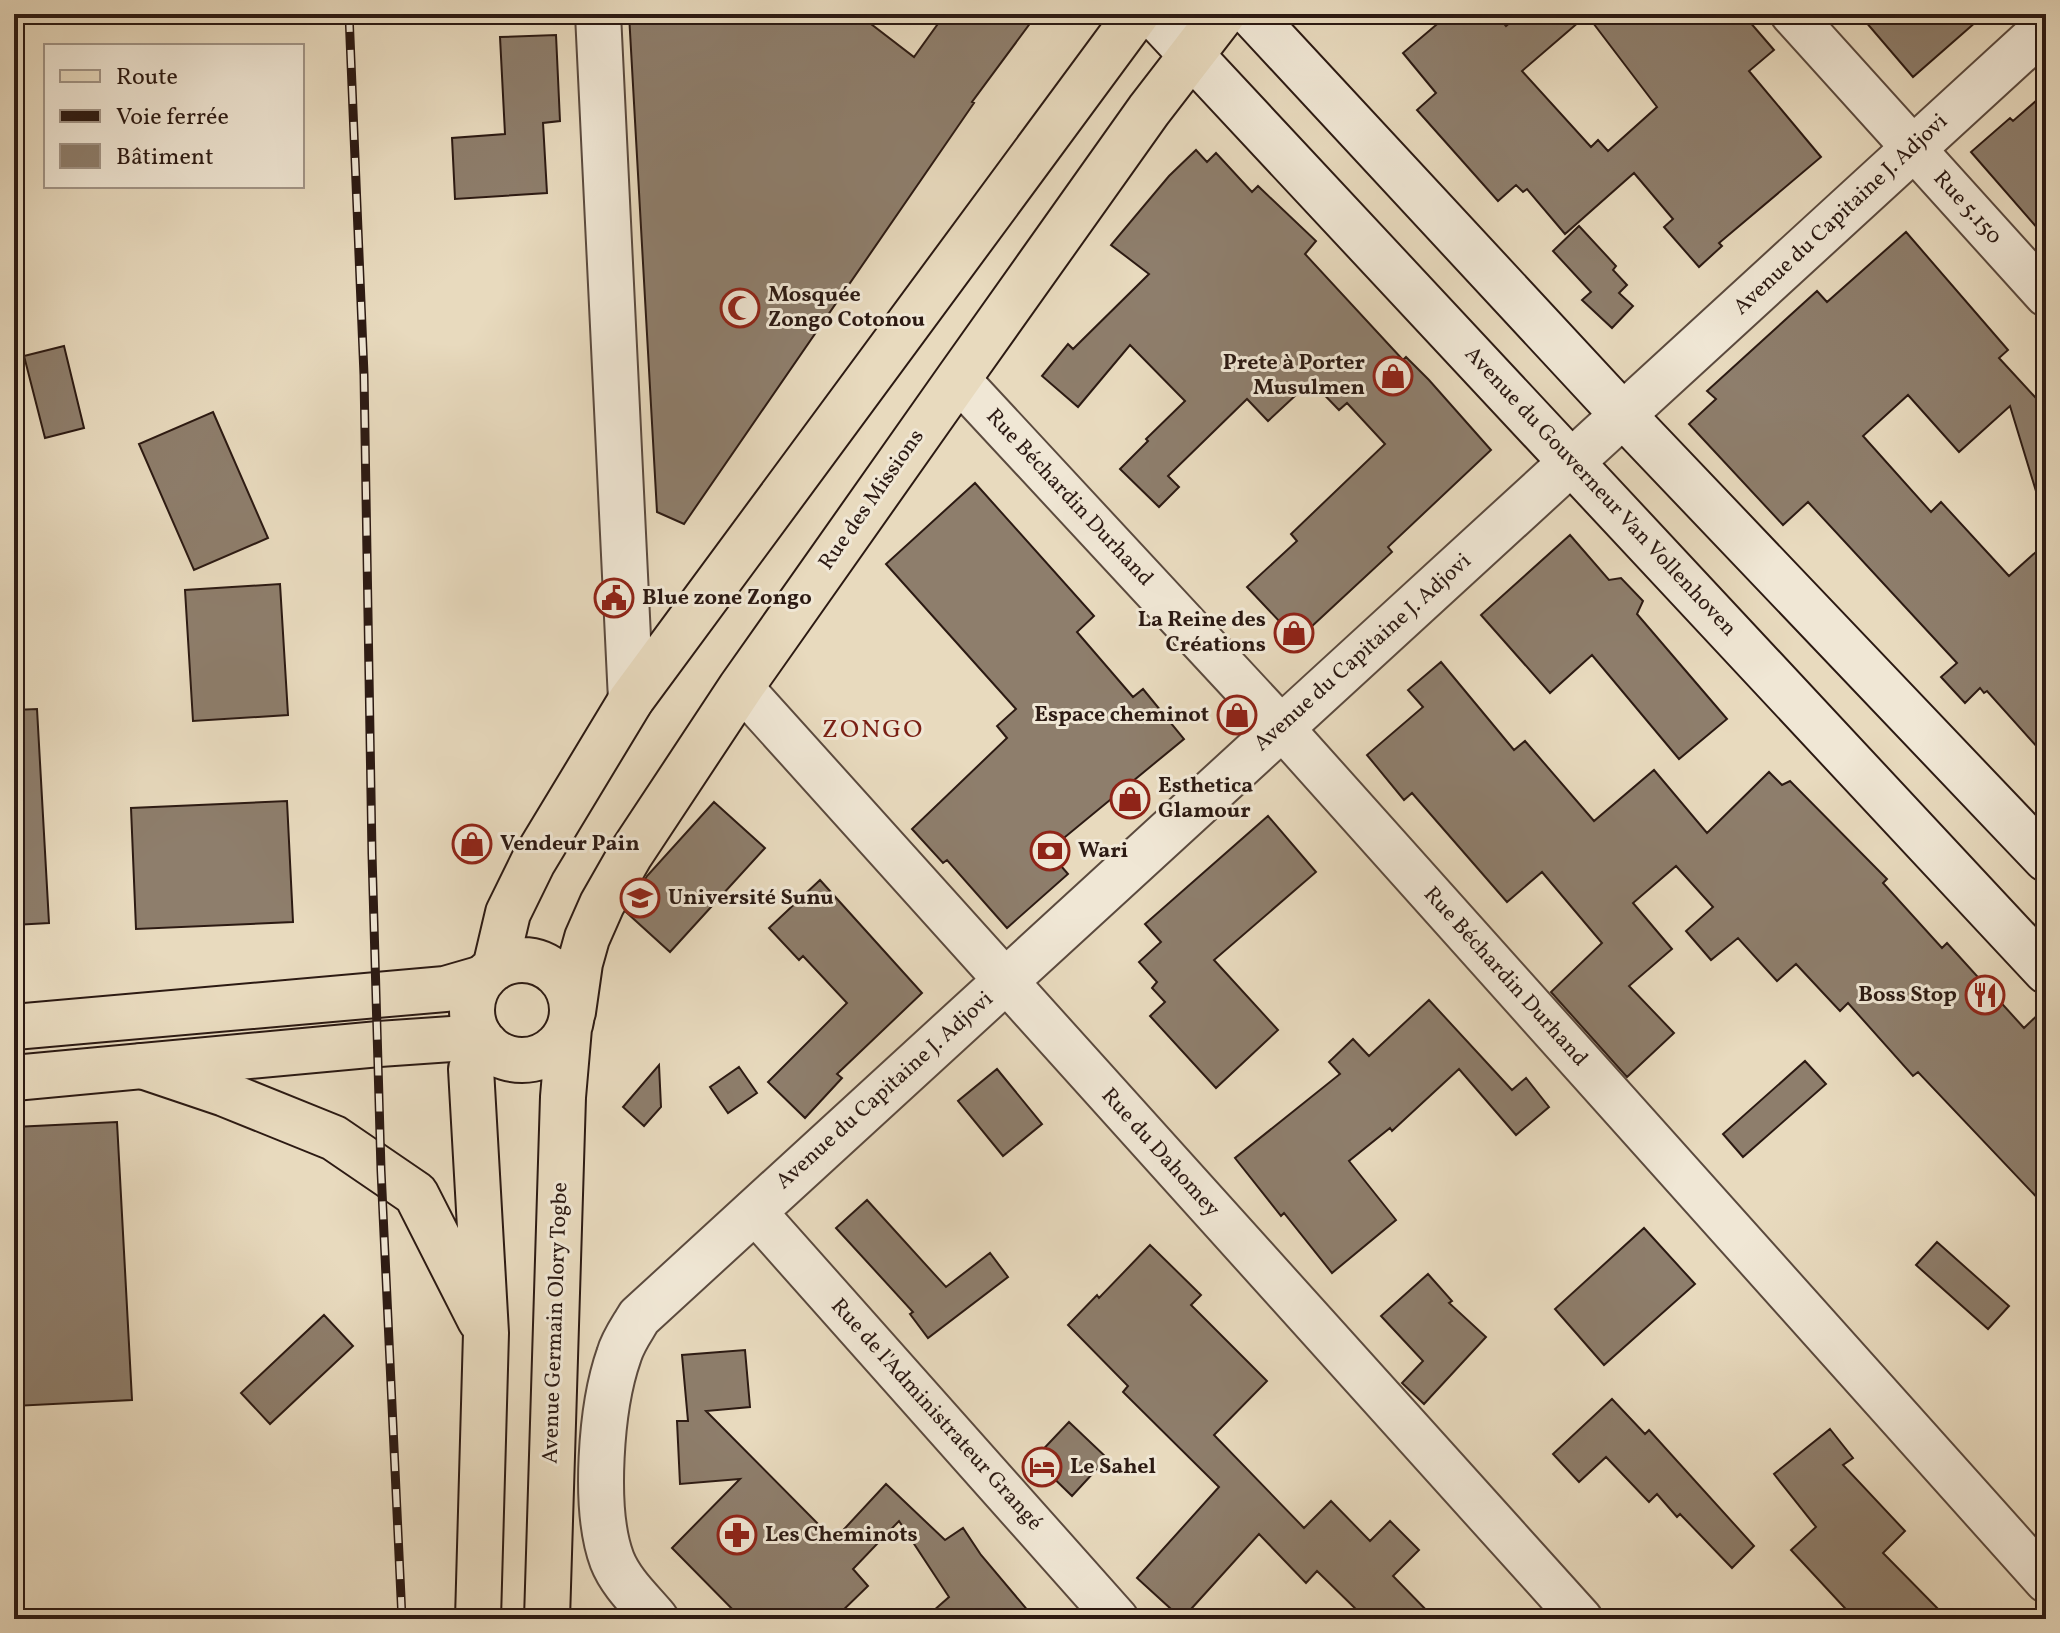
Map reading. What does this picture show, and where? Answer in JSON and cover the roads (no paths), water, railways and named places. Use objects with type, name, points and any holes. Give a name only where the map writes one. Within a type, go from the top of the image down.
[{"type":"main road","points":[[14,1027],[445,989],[489,973],[509,961],[525,960],[554,970],[565,982],[571,997],[571,1020],[562,1042],[535,1059],[504,1057],[483,1040],[474,1023],[472,1007],[475,992],[489,973],[508,913],[533,862],[631,700],[1137,14]]},
{"type":"main road","name":"Rue des Missions","points":[[571,1020],[587,938],[630,855],[741,687],[958,379],[1149,110],[1223,14]]},
{"type":"main road","name":"Avenue Germain Olory Togbe","points":[[547,1619],[562,1112],[571,1020]]},
{"type":"main road","points":[[14,1078],[379,1044],[483,1040]]},
{"type":"main road","points":[[478,1619],[486,1333],[471,1069],[483,1040]]},
{"type":"main road","points":[[142,1066],[225,1094],[334,1138],[416,1194],[486,1333]]},
{"type":"street","points":[[598,14],[631,700]]},
{"type":"street","name":"Avenue du Gouverneur Van Vollenhoven","points":[[1153,14],[2046,971]]},
{"type":"street","points":[[1251,14],[1623,415],[2046,859]]},
{"type":"street","name":"Rue 5.150","points":[[1792,14],[2046,295]]},
{"type":"street","name":"Avenue du Capitaine J. Adjovi","points":[[656,1619],[627,1585],[612,1561],[603,1508],[607,1396],[619,1352],[639,1317],[2046,27]]},
{"type":"street","name":"Rue Béchardin Durhand","points":[[958,379],[1282,728],[2046,1581]]},
{"type":"street","name":"Rue du Dahomey","points":[[741,687],[1581,1619]]},
{"type":"street","name":"Rue de l'Administrateur Grangé","points":[[754,1211],[1117,1619]]},
{"type":"railway","points":[[349,14],[364,375],[381,1170],[402,1619]]},
{"type":"place","name":"Mosquée Zongo Cotonou","points":[[740,308]]},
{"type":"place","name":"Prete à Porter Musulmen","points":[[1393,376]]},
{"type":"place","name":"Blue zone Zongo","points":[[614,598]]},
{"type":"place","name":"La Reine des Créations","points":[[1294,633]]},
{"type":"place","name":"Espace cheminot","points":[[1237,715]]},
{"type":"place","name":"Esthetica Glamour","points":[[1130,799]]},
{"type":"place","name":"Vendeur Pain","points":[[472,844]]},
{"type":"place","name":"Wari","points":[[1050,851]]},
{"type":"place","name":"Université Sunu","points":[[640,898]]},
{"type":"place","name":"Boss Stop","points":[[1985,995]]},
{"type":"place","name":"Le Sahel","points":[[1042,1467]]},
{"type":"place","name":"Les Cheminots","points":[[737,1535]]},
{"type":"district","name":"ZONGO","points":[[873,730]]}]
